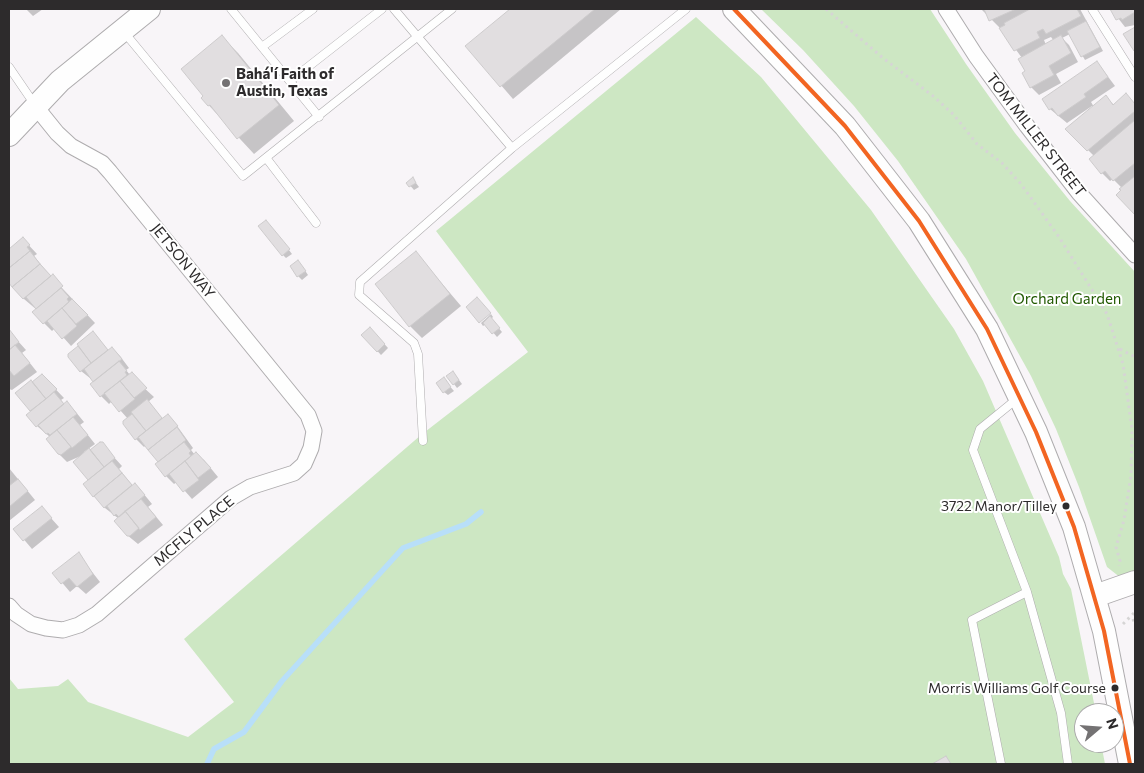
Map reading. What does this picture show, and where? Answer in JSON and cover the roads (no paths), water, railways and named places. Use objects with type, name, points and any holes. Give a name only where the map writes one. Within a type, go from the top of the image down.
[{"type":"main road","points":[[9,134],[60,81],[149,9]]},
{"type":"main road","points":[[734,9],[845,126],[919,220],[987,328],[1036,432],[1074,527],[1095,596],[1130,764]]},
{"type":"main road","points":[[1095,596],[1126,578]]},
{"type":"street","name":"TOM MILLER STREET","points":[[946,9],[976,56],[1027,126],[1079,193],[1135,255]]},
{"type":"street","name":"JETSON WAY","points":[[36,107],[57,133],[71,146],[102,163],[110,172],[308,415],[314,431]]},
{"type":"street","name":"MCFLY PLACE","points":[[9,606],[16,614],[31,624],[63,630],[79,625],[97,614],[231,498],[250,487],[294,473],[304,464],[311,448],[314,431]]},
{"type":"lane","points":[[231,9],[319,117]]},
{"type":"lane","points":[[262,47],[313,9]]},
{"type":"lane","points":[[290,81],[382,9]]},
{"type":"lane","points":[[394,9],[416,38],[512,148]]},
{"type":"lane","points":[[123,30],[240,174],[247,175],[452,9]]},
{"type":"lane","points":[[423,441],[418,354],[414,343],[359,295],[360,282],[512,148],[686,9]]},
{"type":"lane","points":[[1092,9],[1135,77]]},
{"type":"lane","points":[[10,70],[36,107]]},
{"type":"lane","points":[[267,159],[316,223]]},
{"type":"lane","points":[[1019,397],[980,429],[973,450],[1027,592],[1061,713],[1068,764]]},
{"type":"lane","points":[[1001,764],[972,620],[1027,592]]},
{"type":"waterway","points":[[207,764],[214,749],[244,732],[282,681],[403,548],[466,524],[481,512]]},
{"type":"place","name":"Bahá'í Faith of Austin, Texas","points":[[226,83]]},
{"type":"place","name":"3722 Manor/Tilley","points":[[1066,506]]},
{"type":"place","name":"Morris Williams Golf Course","points":[[1115,688]]},
{"type":"park label","name":"Orchard Garden","points":[[1067,299]]}]
